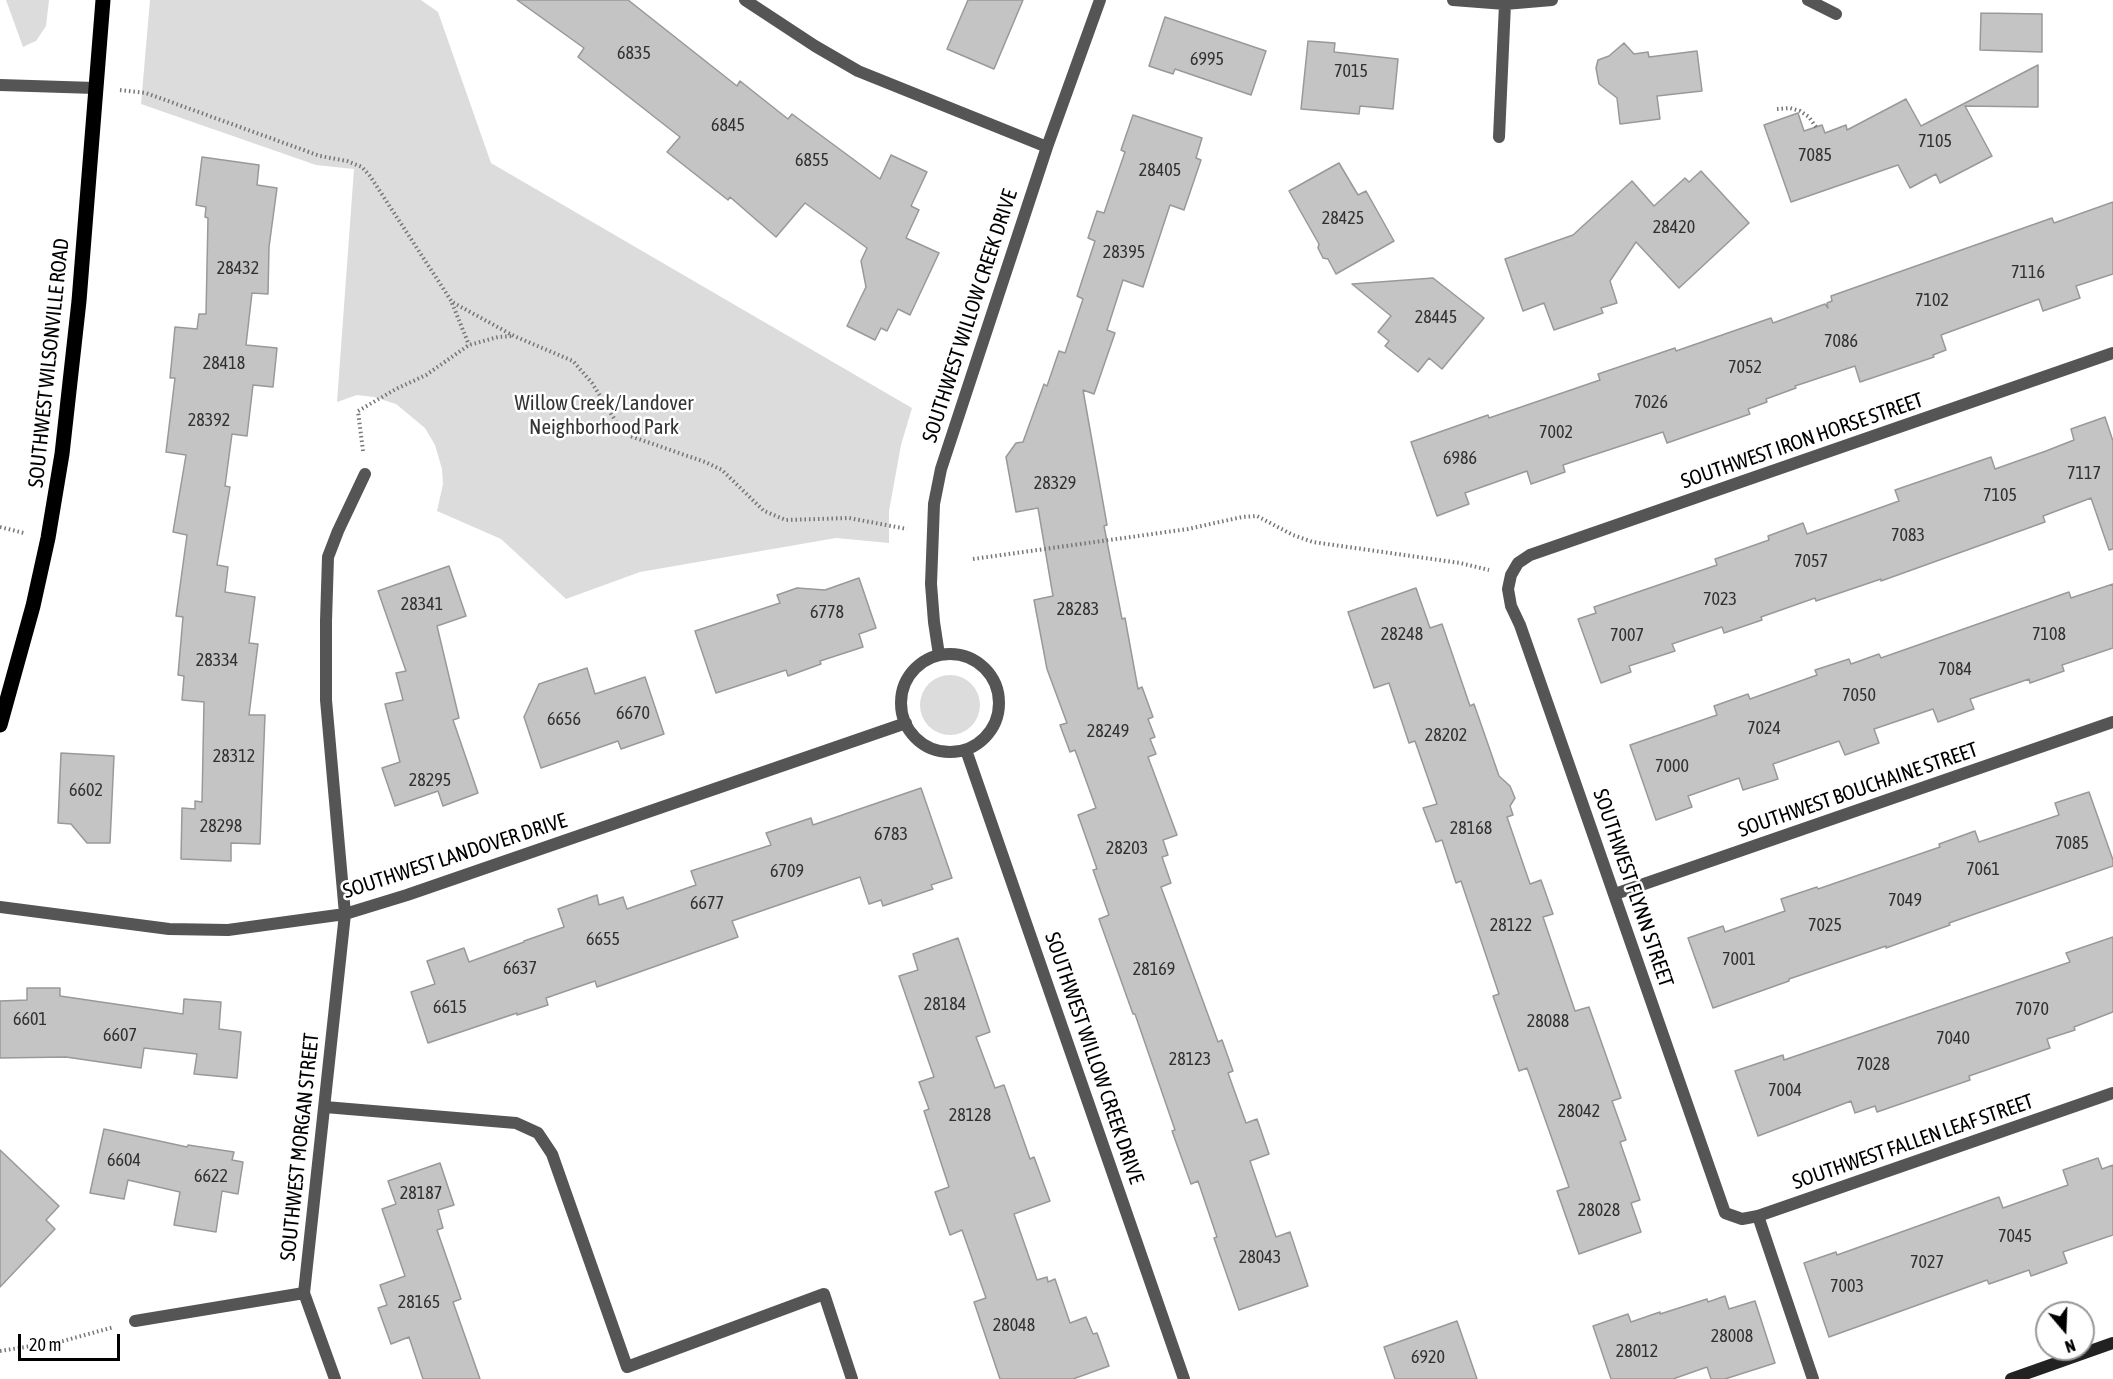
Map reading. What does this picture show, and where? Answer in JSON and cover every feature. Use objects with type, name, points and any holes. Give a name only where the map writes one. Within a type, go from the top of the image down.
[{"type":"main road","name":"SOUTHWEST WILSONVILLE ROAD","points":[[0,725],[36,596],[60,464],[79,301],[103,0]]},
{"type":"main road","points":[[2011,1379],[2113,1343]]},
{"type":"street","points":[[745,0],[858,71],[1047,147]]},
{"type":"street","name":"SOUTHWEST WILLOW CREEK DRIVE","points":[[939,655],[933,622],[931,584],[934,504],[941,469],[1047,147],[1100,0]]},
{"type":"street","points":[[1453,0],[1505,4],[1552,0]]},
{"type":"street","points":[[1808,0],[1836,14]]},
{"type":"street","points":[[1498,137],[1505,4]]},
{"type":"street","points":[[0,85],[95,88]]},
{"type":"street","name":"SOUTHWEST IRON HORSE STREET","points":[[1510,575],[1518,563],[1530,555],[2113,353]]},
{"type":"street","name":"SOUTHWEST MORGAN STREET","points":[[335,1379],[304,1293],[345,914],[326,700],[328,557],[365,474]]},
{"type":"street","name":"SOUTHWEST FLYNN STREET","points":[[1510,575],[1508,589],[1511,606],[1520,625],[1615,894],[1725,1214]]},
{"type":"street","points":[[956,654],[972,658],[986,667],[995,681],[1000,697],[999,714],[992,729],[981,741],[966,750],[950,752],[934,749],[919,742],[908,729],[902,714],[901,698],[905,684],[913,670],[925,660],[939,655],[956,654]]},
{"type":"street","name":"SOUTHWEST BOUCHAINE STREET","points":[[1615,894],[2113,722]]},
{"type":"street","name":"SOUTHWEST LANDOVER DRIVE","points":[[0,908],[169,929],[228,930],[345,914],[906,723]]},
{"type":"street","name":"SOUTHWEST WILLOW CREEK DRIVE","points":[[966,750],[1184,1379]]},
{"type":"street","name":"SOUTHWEST FALLEN LEAF STREET","points":[[1725,1214],[1742,1218],[1758,1216],[2113,1093]]},
{"type":"street","points":[[325,1107],[516,1123],[538,1133],[552,1154],[627,1367],[824,1294],[852,1379]]},
{"type":"street","points":[[1758,1216],[1813,1379]]},
{"type":"street","points":[[135,1321],[304,1293]]},
{"type":"path","points":[[95,88],[146,93],[320,156],[347,161],[362,167],[452,302],[470,345]]},
{"type":"path","points":[[1777,109],[1790,108],[1800,111],[1809,117],[1816,127]]},
{"type":"path","points":[[452,302],[514,336],[573,360],[592,383],[620,428],[630,436],[722,470],[764,511],[774,516],[786,520],[849,518],[907,529]]},
{"type":"path","points":[[365,474],[358,411],[388,393],[426,375],[470,345],[498,337],[514,336]]},
{"type":"path","points":[[973,559],[1188,529],[1257,516],[1293,535],[1313,542],[1460,563],[1510,575]]},
{"type":"path","points":[[0,1351],[63,1341],[135,1321]]},
{"type":"green space","points":[[6,0],[49,0],[46,26],[36,41],[23,47]]},
{"type":"green space","name":"Willow Creek/Landover Neighborhood Park","points":[[150,0],[421,0],[438,12],[491,163],[912,408],[901,445],[889,511],[889,543],[836,538],[640,572],[566,599],[501,539],[437,511],[443,484],[442,469],[435,445],[425,428],[396,404],[374,397],[357,395],[337,402],[354,169],[316,165],[141,104]]},
{"type":"green space","points":[[950,675],[971,684],[980,705],[971,726],[950,735],[929,726],[920,705],[929,684]]},
{"type":"building","points":[[517,0],[628,0],[737,86],[740,81],[788,119],[792,114],[880,179],[891,155],[927,172],[911,206],[919,210],[906,238],[939,253],[910,315],[898,309],[887,331],[881,328],[875,340],[847,326],[866,287],[861,261],[867,248],[805,203],[776,237],[730,197],[728,200],[667,152],[680,137],[578,57],[584,48]]},
{"type":"building","points":[[968,0],[1023,0],[994,69],[947,49]]},
{"type":"building","points":[[1981,13],[2042,14],[2042,52],[1980,50]]},
{"type":"building","points":[[1165,17],[1266,51],[1251,95],[1175,69],[1173,74],[1149,66]]},
{"type":"building","points":[[1308,41],[1335,43],[1334,52],[1398,59],[1393,109],[1360,106],[1359,114],[1301,109]]},
{"type":"building","points":[[1624,43],[1634,54],[1648,52],[1649,57],[1697,51],[1702,91],[1657,96],[1660,119],[1620,124],[1617,98],[1599,84],[1596,68],[1598,60],[1609,56]]},
{"type":"building","points":[[2038,65],[2038,107],[1965,106],[1992,156],[1940,183],[1936,174],[1910,188],[1898,165],[1791,202],[1764,125],[1798,113],[1804,131],[1822,125],[1825,133],[1846,125],[1847,130],[1906,99],[1921,126]]},
{"type":"building","points":[[1133,115],[1202,138],[1196,158],[1201,160],[1184,210],[1170,205],[1143,287],[1123,280],[1107,330],[1115,333],[1094,394],[1083,390],[1107,525],[1104,526],[1122,619],[1125,618],[1138,689],[1142,687],[1153,717],[1148,719],[1155,737],[1150,739],[1156,754],[1148,757],[1177,835],[1163,840],[1168,855],[1162,857],[1171,883],[1161,887],[1218,1042],[1222,1040],[1233,1071],[1228,1073],[1246,1123],[1257,1119],[1269,1154],[1250,1161],[1276,1237],[1290,1232],[1308,1286],[1239,1310],[1214,1238],[1217,1237],[1198,1181],[1191,1184],[1135,1014],[1133,1014],[1099,919],[1109,915],[1093,870],[1097,869],[1078,815],[1096,808],[1075,750],[1070,752],[1060,725],[1067,723],[1047,669],[1034,600],[1053,596],[1038,508],[1016,512],[1006,457],[1016,443],[1023,442],[1044,384],[1047,386],[1059,351],[1065,353],[1083,299],[1077,296],[1095,241],[1088,238],[1097,211],[1104,213],[1125,152],[1121,150]]},
{"type":"building","points":[[202,157],[259,165],[257,185],[277,188],[269,247],[268,294],[252,293],[246,345],[277,348],[273,387],[253,385],[247,436],[232,434],[225,486],[230,487],[217,565],[228,567],[225,592],[255,597],[249,643],[258,644],[249,715],[265,715],[260,844],[231,843],[231,861],[181,859],[182,808],[195,809],[195,801],[202,802],[204,702],[182,700],[184,676],[178,675],[183,617],[176,616],[187,535],[173,532],[186,455],[166,452],[175,378],[170,378],[175,327],[197,329],[199,314],[206,314],[208,218],[205,217],[206,207],[196,205]]},
{"type":"building","points":[[1339,163],[1358,195],[1366,191],[1394,241],[1336,274],[1328,259],[1323,258],[1318,248],[1319,244],[1289,191]]},
{"type":"building","points":[[1701,171],[1749,223],[1679,288],[1636,242],[1610,281],[1617,303],[1601,308],[1603,313],[1554,330],[1544,303],[1523,311],[1505,259],[1573,235],[1632,181],[1654,206],[1685,178],[1689,182]]},
{"type":"building","points":[[2113,202],[2113,274],[2076,286],[2080,298],[2043,311],[2039,299],[1941,335],[1946,350],[1933,355],[1934,357],[1860,382],[1855,366],[1795,386],[1796,388],[1766,399],[1767,402],[1748,409],[1750,414],[1667,443],[1663,432],[1563,465],[1565,472],[1531,484],[1527,471],[1465,493],[1469,504],[1437,516],[1411,442],[1600,380],[1598,374],[1675,348],[1676,351],[1771,318],[1773,323],[1825,304],[1828,308],[1827,303],[1832,301],[1831,296],[2052,218],[2054,223]]},
{"type":"building","points":[[1433,278],[1484,318],[1442,369],[1429,358],[1418,372],[1385,346],[1389,341],[1378,332],[1391,316],[1352,284]]},
{"type":"building","points":[[2105,417],[2113,441],[2113,549],[2109,550],[2091,498],[2043,516],[2045,522],[1881,581],[1881,579],[1816,601],[1815,598],[1724,633],[1722,627],[1672,644],[1675,651],[1629,666],[1631,672],[1601,683],[1578,619],[1596,613],[1594,607],[1717,565],[1715,559],[1769,540],[1768,536],[1803,523],[1807,534],[1899,501],[1895,490],[1991,457],[1995,469],[2046,451],[2074,440],[2071,429]]},
{"type":"building","points":[[449,566],[466,616],[437,626],[459,718],[453,720],[478,793],[443,806],[438,791],[395,806],[382,768],[400,762],[385,704],[403,700],[396,673],[406,671],[378,591]]},
{"type":"building","points":[[859,578],[876,628],[859,634],[863,647],[820,661],[821,664],[788,676],[786,670],[716,693],[695,631],[780,603],[777,595],[797,588],[825,590]]},
{"type":"building","points":[[2113,584],[2113,648],[2062,665],[2064,671],[2030,683],[2029,679],[1970,699],[1974,709],[1938,722],[1933,709],[1874,729],[1879,743],[1845,755],[1839,741],[1773,764],[1778,779],[1743,790],[1739,778],[1688,796],[1692,807],[1656,820],[1630,745],[1717,715],[1714,706],[1748,694],[1750,699],[1817,675],[1815,670],[1849,659],[1851,664],[1879,654],[1881,658],[2069,592],[2071,598]]},
{"type":"building","points":[[1416,588],[1430,628],[1442,624],[1470,706],[1474,704],[1499,776],[1510,786],[1515,798],[1510,806],[1513,815],[1507,817],[1530,884],[1541,880],[1553,914],[1543,917],[1575,1011],[1589,1007],[1621,1098],[1612,1101],[1626,1140],[1620,1142],[1640,1200],[1631,1203],[1641,1232],[1579,1254],[1557,1191],[1569,1187],[1527,1068],[1519,1071],[1493,996],[1499,994],[1461,881],[1456,883],[1442,840],[1436,842],[1423,808],[1437,804],[1415,741],[1409,743],[1389,683],[1374,688],[1348,612]]},
{"type":"building","points":[[587,668],[595,694],[645,677],[664,734],[621,749],[618,741],[541,768],[524,717],[539,684]]},
{"type":"building","points":[[61,753],[114,756],[110,843],[87,843],[71,824],[58,823]]},
{"type":"building","points":[[921,788],[952,878],[931,885],[933,889],[883,906],[881,900],[869,904],[860,877],[732,921],[738,937],[597,987],[595,981],[546,998],[548,1005],[428,1043],[411,992],[435,984],[427,961],[464,948],[469,962],[564,927],[558,909],[597,895],[599,905],[623,897],[627,909],[696,885],[691,871],[771,845],[766,833],[811,818],[813,825]]},
{"type":"building","points":[[2089,792],[2113,860],[2113,866],[1949,923],[1950,925],[1886,948],[1886,946],[1789,979],[1789,981],[1713,1008],[1688,938],[1723,926],[1725,932],[1785,911],[1781,899],[1817,887],[1818,889],[1940,847],[1939,844],[1975,831],[1979,842],[2059,815],[2055,803]]},
{"type":"building","points":[[2113,937],[2113,1012],[2074,1027],[2075,1030],[2047,1039],[2050,1048],[1969,1076],[1970,1080],[1877,1112],[1875,1106],[1855,1113],[1851,1101],[1758,1136],[1735,1071],[1783,1055],[1784,1060],[2070,962],[2066,953]]},
{"type":"building","points":[[958,938],[990,1032],[976,1037],[995,1088],[1004,1085],[1030,1159],[1034,1157],[1050,1201],[1014,1214],[1037,1280],[1047,1277],[1048,1282],[1055,1279],[1070,1323],[1086,1317],[1093,1334],[1097,1333],[1109,1366],[1073,1379],[1000,1379],[974,1302],[986,1298],[962,1230],[950,1235],[935,1192],[949,1187],[924,1111],[929,1109],[919,1082],[934,1077],[899,976],[918,970],[913,954]]},
{"type":"building","points":[[27,988],[60,988],[60,996],[183,1014],[184,999],[221,1002],[219,1029],[241,1032],[237,1078],[194,1074],[197,1054],[144,1048],[141,1068],[66,1057],[0,1058],[0,1001],[27,1000]]},
{"type":"building","points":[[104,1129],[187,1147],[188,1145],[234,1152],[232,1160],[243,1162],[238,1194],[222,1191],[216,1232],[174,1225],[180,1192],[128,1180],[124,1199],[90,1193]]},
{"type":"building","points":[[0,1150],[59,1206],[46,1220],[55,1229],[0,1287]]},
{"type":"building","points":[[2098,1158],[2102,1169],[2113,1165],[2113,1235],[2063,1252],[2067,1263],[2031,1276],[2029,1270],[1989,1284],[1987,1280],[1829,1337],[1804,1263],[1836,1252],[1837,1255],[1999,1197],[2003,1208],[2068,1185],[2063,1170]]},
{"type":"building","points":[[440,1163],[454,1205],[438,1210],[443,1228],[437,1230],[461,1299],[453,1302],[480,1379],[423,1379],[409,1337],[391,1344],[378,1308],[387,1305],[380,1285],[405,1276],[382,1209],[396,1204],[388,1181]]},
{"type":"building","points":[[1725,1296],[1729,1309],[1755,1301],[1775,1363],[1725,1379],[1711,1379],[1707,1367],[1673,1379],[1611,1379],[1593,1326],[1628,1314],[1631,1322],[1707,1299],[1708,1302]]},
{"type":"building","points":[[1457,1321],[1477,1379],[1395,1379],[1384,1347]]}]
